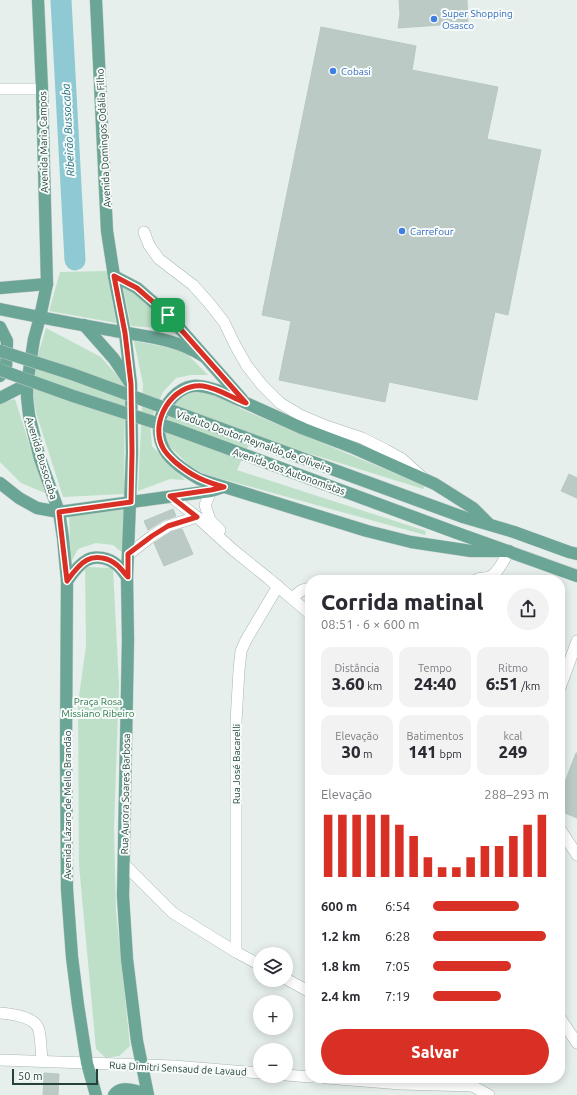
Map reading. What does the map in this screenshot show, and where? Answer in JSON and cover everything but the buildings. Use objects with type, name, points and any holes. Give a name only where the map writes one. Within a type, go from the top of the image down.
[{"type":"main road","name":"Avenida Maria Campos","points":[[38,0],[47,284]]},
{"type":"main road","name":"Avenida Domingos Odália Filho","points":[[96,0],[107,231],[114,276]]},
{"type":"main road","name":"Rua Aurora Soares Barbosa","points":[[114,276],[125,333],[131,384],[132,452],[128,554],[124,903],[127,959],[137,1041],[148,1095]]},
{"type":"main road","points":[[114,276],[137,288],[168,315],[246,403]]},
{"type":"main road","points":[[0,288],[47,284]]},
{"type":"main road","name":"Avenida Bussocaba","points":[[47,284],[34,339],[27,384],[29,415],[40,459],[59,512]]},
{"type":"main road","points":[[0,309],[175,342],[191,348],[203,356]]},
{"type":"main road","points":[[84,325],[114,359],[131,384]]},
{"type":"main road","points":[[0,326],[7,341],[6,368],[0,376]]},
{"type":"main road","name":"Viaduto Doutor Reynaldo de Oliveira","points":[[0,351],[72,374],[463,517],[489,524]]},
{"type":"main road","name":"Avenida dos Autonomistas","points":[[0,370],[175,430],[577,576]]},
{"type":"main road","points":[[0,398],[27,384]]},
{"type":"main road","points":[[509,551],[471,551],[411,542],[366,531],[199,479],[186,472],[169,457],[163,448],[159,434],[160,420],[169,401],[180,391],[192,386],[204,386],[217,390],[304,429],[354,448],[435,484],[473,508],[489,524],[577,554]]},
{"type":"main road","points":[[0,483],[19,498],[37,508],[59,512],[224,487]]},
{"type":"main road","name":"Avenida Lázaro de Mello Brandão","points":[[59,512],[67,581],[67,889],[72,957],[83,1044],[96,1095]]},
{"type":"main road","points":[[67,581],[87,560],[96,557],[107,559],[117,564],[128,577]]},
{"type":"main road","points":[[114,1095],[116,1092],[125,1089],[137,1091],[140,1095]]},
{"type":"street","points":[[0,89],[42,89]]},
{"type":"street","points":[[144,232],[149,245],[159,259],[193,286],[209,303],[224,322],[247,366],[262,385],[280,403],[306,418],[362,438],[386,450],[402,459],[424,479]]},
{"type":"street","points":[[211,490],[205,505],[210,520],[236,544],[245,559]]},
{"type":"street","points":[[170,496],[197,517],[232,549],[305,610]]},
{"type":"street","points":[[128,554],[168,526],[197,517]]},
{"type":"street","points":[[493,575],[509,551]]},
{"type":"street","name":"Rua José Bacarelli","points":[[236,952],[236,722],[241,651],[278,586]]},
{"type":"street","points":[[292,598],[305,589]]},
{"type":"street","points":[[565,674],[577,641]]},
{"type":"street","points":[[565,832],[577,840]]},
{"type":"street","points":[[565,837],[577,856]]},
{"type":"street","points":[[124,864],[173,913],[253,961]]},
{"type":"street","points":[[293,983],[305,989]]},
{"type":"street","points":[[0,1013],[16,1014],[36,1024],[42,1061]]},
{"type":"street","points":[[565,1025],[577,1043]]},
{"type":"street","name":"Rua Dimitri Sensaud de Lavaud","points":[[0,1060],[174,1066],[253,1072]]},
{"type":"street","points":[[293,1076],[305,1077]]},
{"type":"street","points":[[388,1083],[473,1086]]},
{"type":"street","points":[[467,1083],[489,1095]]},
{"type":"green space","points":[[107,271],[116,323],[49,311],[60,272]]},
{"type":"green space","points":[[123,287],[133,289],[180,335],[157,328],[131,326]]},
{"type":"green space","points":[[46,328],[101,357],[125,385],[124,494],[63,497],[36,413],[31,379]]},
{"type":"green space","points":[[134,341],[183,350],[208,375],[191,375],[176,378],[163,392],[150,422],[152,446],[185,480],[170,479],[138,491],[143,384]]},
{"type":"green space","points":[[213,390],[241,409],[425,486],[423,489],[253,436],[237,470],[426,531],[425,535],[204,474],[190,466],[167,444],[165,424],[174,402],[184,391]]},
{"type":"green space","points":[[15,399],[45,493],[21,483],[0,462],[0,403]]},
{"type":"green space","points":[[127,506],[124,554],[113,545],[96,543],[78,549],[71,562],[69,516]]},
{"type":"green space","name":"Praça Rosa Missiano Ribeiro","points":[[85,567],[113,568],[119,685],[114,828],[116,911],[130,1046],[119,1056],[106,1058],[96,1049],[79,865],[78,703],[86,646]]},
{"type":"waterway","name":"Ribeirão Bussocaba","points":[[61,0],[75,260]]},
{"type":"place","name":"Super Shopping Osasco","points":[[434,19]]},
{"type":"place","name":"Cobasi","points":[[333,71]]},
{"type":"place","name":"Carrefour","points":[[402,231]]},
{"type":"route","points":[[114,276],[137,288],[168,315],[246,403],[217,390],[204,386],[192,386],[180,391],[169,401],[160,420],[159,434],[163,448],[169,457],[186,472],[199,479],[224,487],[170,496],[197,517],[168,526],[128,554],[128,577],[117,564],[107,559],[96,557],[87,560],[67,581],[59,512],[131,502],[131,384],[125,333],[114,276]]}]
